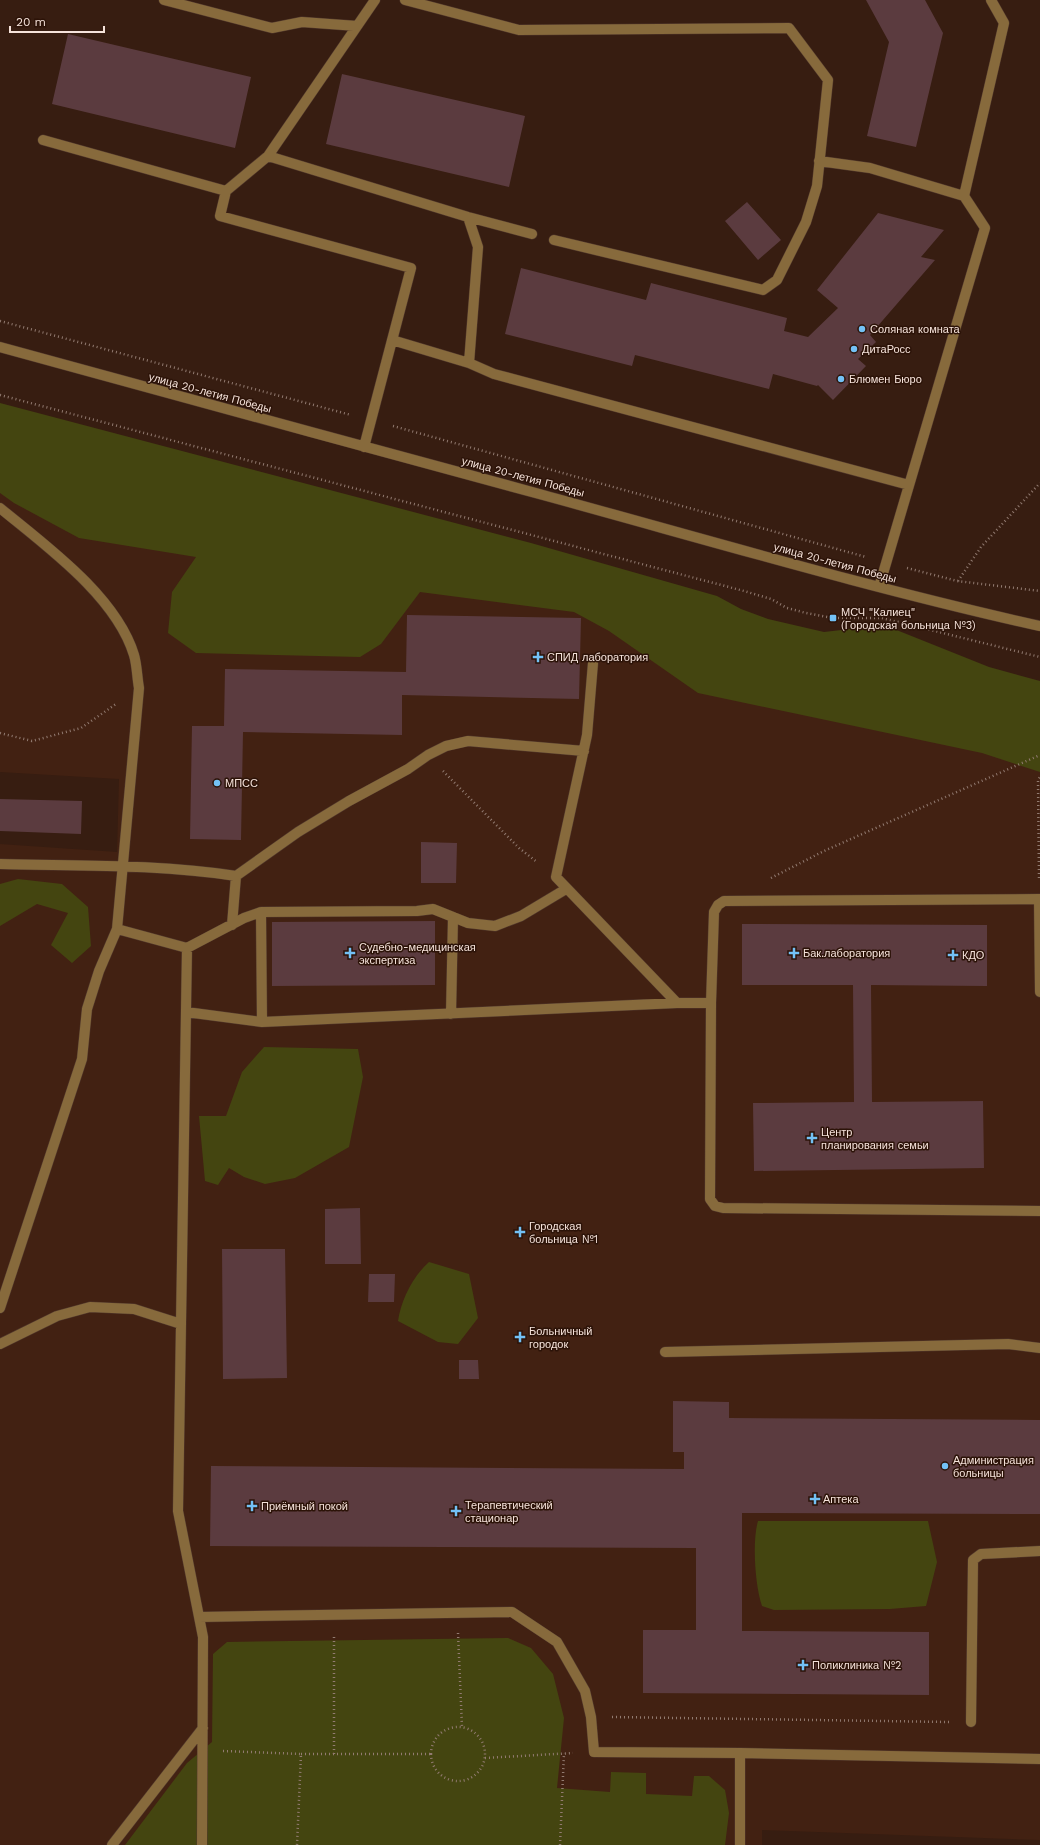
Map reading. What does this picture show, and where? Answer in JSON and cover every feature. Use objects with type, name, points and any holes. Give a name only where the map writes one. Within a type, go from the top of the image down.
[{"type":"street","points":[[164,0],[272,28],[302,22],[357,26]]},
{"type":"street","points":[[364,447],[411,268],[220,216],[226,191],[268,156],[375,0]]},
{"type":"street","points":[[405,0],[519,30],[789,28],[828,80],[817,186],[806,222],[777,280],[763,290],[554,240]]},
{"type":"street","points":[[964,196],[1004,23],[991,0]]},
{"type":"street","points":[[43,140],[226,191]]},
{"type":"street","points":[[268,156],[468,217],[532,234]]},
{"type":"street","points":[[819,161],[870,168],[964,196],[985,228],[879,587]]},
{"type":"street","points":[[468,217],[478,247],[469,363]]},
{"type":"street","points":[[392,340],[469,363],[494,374],[909,485]]},
{"type":"street","name":"улица 20-летия Победы","points":[[0,347],[184,399],[942,604],[1040,626]]},
{"type":"street","points":[[0,508],[72,568],[98,595],[120,625],[134,655],[139,688],[117,929],[99,971],[87,1009],[82,1059],[0,1308]]},
{"type":"street","points":[[593,663],[587,735],[556,878],[677,1003]]},
{"type":"street","points":[[0,864],[123,867],[215,873],[236,876],[298,832],[349,801],[408,769],[428,755],[446,746],[468,741],[584,751]]},
{"type":"street","points":[[232,925],[236,876]]},
{"type":"street","points":[[117,929],[187,948],[261,912],[417,911],[433,909],[468,924],[495,926],[521,916],[566,889]]},
{"type":"street","points":[[1040,992],[1039,899],[724,901],[718,905],[714,912],[711,1003],[710,1199],[715,1206],[723,1208],[1040,1211]]},
{"type":"street","points":[[261,912],[262,1022]]},
{"type":"street","points":[[450,1014],[453,917]]},
{"type":"street","points":[[187,948],[178,1511],[203,1637],[202,1845]]},
{"type":"street","points":[[186,1012],[262,1022],[677,1003],[711,1003]]},
{"type":"street","points":[[0,1344],[57,1316],[90,1308],[134,1309],[181,1324]]},
{"type":"street","points":[[665,1352],[1008,1344],[1040,1348]]},
{"type":"street","points":[[971,1722],[973,1560],[980,1554],[1040,1551]]},
{"type":"street","points":[[199,1617],[512,1612],[557,1642],[585,1690],[591,1717],[594,1752],[740,1753],[1040,1759]]},
{"type":"street","points":[[112,1845],[203,1728]]},
{"type":"street","points":[[740,1753],[740,1845]]},
{"type":"path","points":[[0,321],[371,420],[886,563],[957,581],[1040,592]]},
{"type":"path","points":[[0,394],[744,591],[771,599],[788,608],[806,613],[833,618],[882,618],[1040,657]]},
{"type":"path","points":[[942,604],[980,547],[1040,483]]},
{"type":"path","points":[[0,733],[32,740],[81,728],[139,688]]},
{"type":"path","points":[[428,755],[519,848],[556,878]]},
{"type":"path","points":[[767,880],[824,851],[1040,755]]},
{"type":"path","points":[[1039,899],[1038,780],[1040,777]]},
{"type":"path","points":[[457,1613],[462,1727]]},
{"type":"path","points":[[334,1615],[334,1754]]},
{"type":"path","points":[[591,1717],[971,1722]]},
{"type":"path","points":[[462,1727],[471,1730],[480,1737],[484,1746],[485,1758],[482,1768],[476,1774],[466,1780],[456,1781],[447,1779],[438,1772],[432,1764],[430,1754],[433,1741],[439,1733],[447,1728],[462,1727]]},
{"type":"path","points":[[203,1750],[301,1754],[430,1754]]},
{"type":"path","points":[[485,1758],[594,1752]]},
{"type":"path","points":[[560,1845],[564,1753]]},
{"type":"path","points":[[297,1845],[301,1754]]},
{"type":"shaded area","points":[[0,403],[531,543],[717,596],[741,609],[768,619],[824,632],[884,625],[989,667],[1040,681],[1040,772],[982,753],[698,693],[609,631],[574,612],[420,592],[381,644],[360,657],[196,653],[168,633],[172,592],[196,557],[79,538],[14,503],[0,493]]},
{"type":"shaded area","name":"Больничный городок","points":[[0,456],[1040,728],[1040,1840],[762,1830],[762,1845],[0,1845],[0,844],[117,852],[119,779],[0,772]]},
{"type":"shaded area","points":[[18,879],[62,884],[88,907],[91,946],[72,963],[51,945],[68,913],[37,904],[0,926],[0,884]]},
{"type":"shaded area","points":[[264,1047],[358,1049],[363,1077],[349,1147],[295,1178],[265,1184],[244,1177],[229,1168],[218,1185],[205,1181],[199,1116],[226,1116],[242,1072]]},
{"type":"shaded area","points":[[429,1262],[469,1274],[478,1318],[458,1344],[438,1342],[398,1321],[405,1297],[413,1281]]},
{"type":"shaded area","points":[[758,1521],[928,1521],[937,1562],[926,1606],[890,1609],[774,1610],[762,1606],[755,1564],[755,1540]]},
{"type":"shaded area","points":[[508,1638],[531,1648],[553,1674],[564,1718],[557,1788],[610,1792],[611,1772],[646,1773],[646,1794],[692,1796],[694,1776],[709,1776],[725,1790],[729,1813],[725,1845],[125,1845],[187,1763],[212,1742],[213,1654],[227,1642]]},
{"type":"building","points":[[866,0],[925,0],[943,33],[916,147],[867,136],[889,42]]},
{"type":"building","points":[[68,34],[251,77],[235,148],[52,104]]},
{"type":"building","points":[[342,74],[525,116],[509,187],[326,144]]},
{"type":"building","points":[[747,202],[781,240],[758,260],[725,221]]},
{"type":"building","points":[[878,213],[944,230],[921,257],[935,260],[870,335],[876,342],[858,359],[866,366],[833,400],[818,385],[817,386],[773,374],[769,389],[635,355],[632,366],[505,334],[521,268],[646,300],[651,283],[787,318],[784,331],[808,337],[838,308],[817,290]]},
{"type":"building","points":[[407,615],[581,618],[579,699],[402,695],[402,735],[243,732],[241,840],[190,839],[192,726],[224,726],[225,669],[406,672]]},
{"type":"building","points":[[0,799],[82,801],[81,834],[0,831]]},
{"type":"building","points":[[421,842],[457,843],[456,883],[421,883]]},
{"type":"building","points":[[435,921],[435,985],[272,986],[272,922]]},
{"type":"building","points":[[742,924],[987,925],[987,986],[871,985],[872,1102],[983,1101],[984,1168],[754,1171],[753,1103],[854,1102],[853,985],[742,985]]},
{"type":"building","points":[[360,1208],[361,1264],[325,1264],[325,1209]]},
{"type":"building","points":[[222,1249],[285,1249],[287,1378],[223,1379]]},
{"type":"building","points":[[369,1274],[395,1274],[394,1302],[368,1302]]},
{"type":"building","points":[[459,1360],[478,1360],[479,1379],[459,1379]]},
{"type":"building","points":[[673,1401],[729,1402],[729,1418],[1040,1420],[1040,1514],[742,1513],[742,1631],[929,1632],[929,1695],[643,1693],[643,1630],[696,1630],[696,1548],[210,1546],[211,1466],[684,1469],[684,1452],[673,1452]]},
{"type":"place","name":"Соляная комната","points":[[862,329]]},
{"type":"place","name":"ДитаРосс","points":[[854,349]]},
{"type":"place","name":"Блюмен Бюро","points":[[841,379]]},
{"type":"place","name":"МСЧ \"Калиец\" (Городская больница №3)","points":[[833,618]]},
{"type":"place","name":"СПИД лаборатория","points":[[538,657]]},
{"type":"place","name":"МПСС","points":[[217,783]]},
{"type":"place","name":"Судебно-медицинская экспертиза","points":[[350,953]]},
{"type":"place","name":"Бак.лаборатория","points":[[794,953]]},
{"type":"place","name":"КДО","points":[[953,955]]},
{"type":"place","name":"Центр планирования семьи","points":[[812,1138]]},
{"type":"place","name":"Городская больница №1","points":[[520,1232]]},
{"type":"place","name":"Больничный городок","points":[[520,1337]]},
{"type":"place","name":"Администрация больницы","points":[[945,1466]]},
{"type":"place","name":"Аптека","points":[[815,1499]]},
{"type":"place","name":"Приёмный покой","points":[[252,1506]]},
{"type":"place","name":"Терапевтический стационар","points":[[456,1511]]},
{"type":"place","name":"Поликлиника №2","points":[[803,1665]]}]
